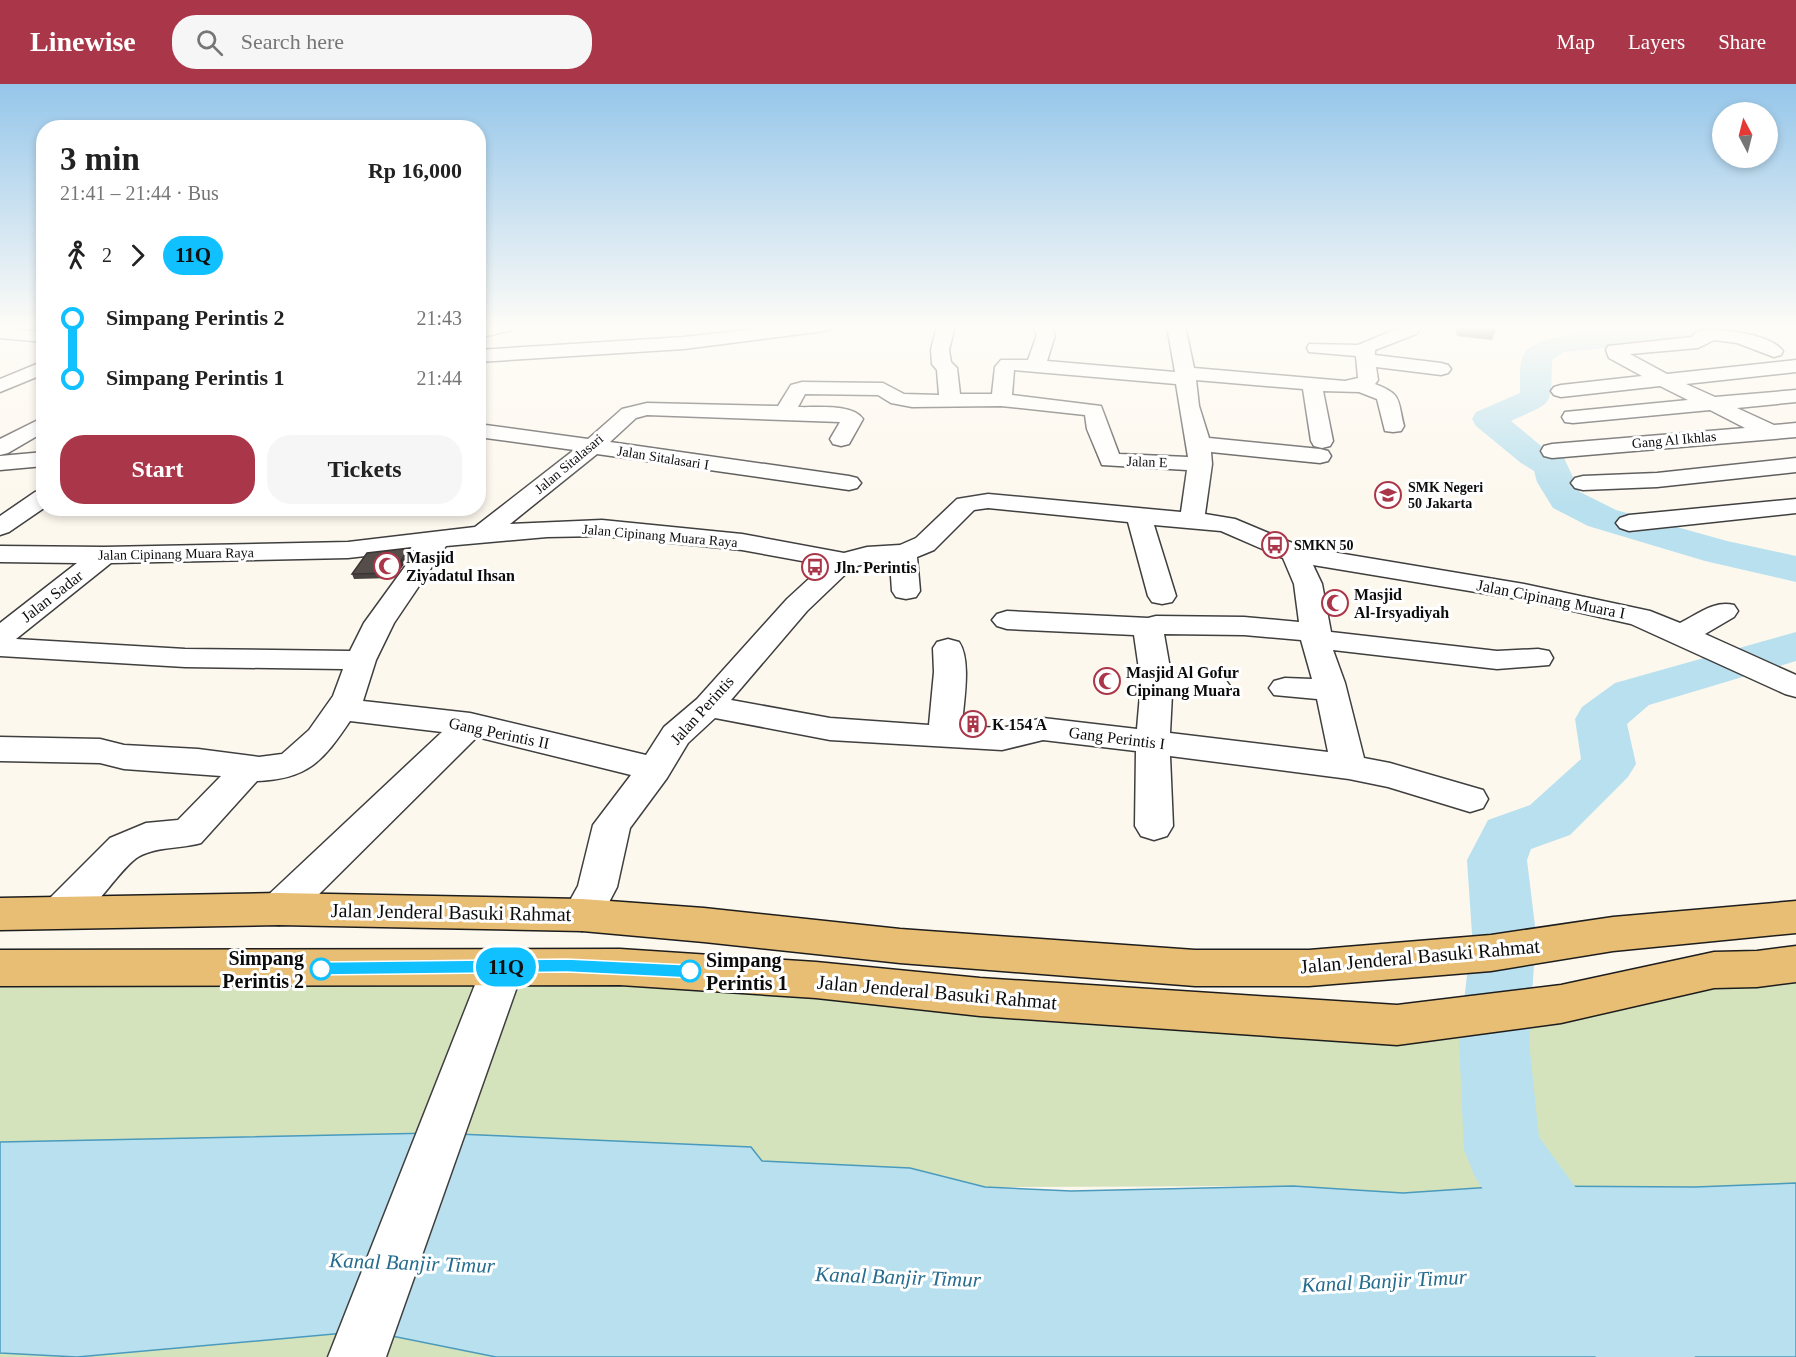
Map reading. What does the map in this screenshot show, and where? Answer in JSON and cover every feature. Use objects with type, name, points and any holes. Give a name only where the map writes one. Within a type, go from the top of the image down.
[{"type":"main road","name":"Jalan Jenderal Basuki Rahmat","points":[[0,914],[279,909],[582,915],[682,922],[900,946],[1195,968],[1309,968],[1491,953],[1613,934],[1796,917]]},
{"type":"main road","name":"Jalan Jenderal Basuki Rahmat","points":[[0,968],[567,966],[690,971],[816,980],[980,998],[1397,1025],[1561,1004],[1714,970],[1757,969],[1796,964]]},
{"type":"street","points":[[949,385],[950,401]]},
{"type":"street","points":[[777,412],[798,389],[802,388],[883,389],[903,400],[950,401],[1001,400],[1003,385]]},
{"type":"street","points":[[1187,385],[1199,454],[1192,520]]},
{"type":"street","points":[[1199,454],[1321,448],[1312,385]]},
{"type":"street","points":[[1346,385],[1361,386],[1386,396],[1393,426]]},
{"type":"street","points":[[1561,391],[1619,385]]},
{"type":"street","points":[[1674,385],[1769,431]]},
{"type":"street","points":[[1573,417],[1796,396]]},
{"type":"street","name":"Jalan E","points":[[1001,400],[1094,410],[1098,429],[1110,460],[1199,454]]},
{"type":"street","name":"Jalan Sitalasari","points":[[482,534],[592,447],[629,413],[636,410],[777,412],[848,416],[852,418],[852,423],[841,438]]},
{"type":"street","points":[[0,448],[36,428]]},
{"type":"street","name":"Gang Al Ikhlas","points":[[1552,451],[1796,430]]},
{"type":"street","name":"Jalan Sitalasari I","points":[[486,431],[849,483]]},
{"type":"street","points":[[0,463],[36,460]]},
{"type":"street","points":[[1583,483],[1620,483],[1791,470]]},
{"type":"street","points":[[0,498],[36,497]]},
{"type":"street","name":"Jalan Cipinang Muara Raya","points":[[0,554],[104,555],[348,550],[482,534],[602,528],[742,542],[844,561],[867,555],[905,553],[925,544],[952,515],[966,504],[975,502],[988,501],[1192,520]]},
{"type":"street","points":[[0,526],[36,502]]},
{"type":"street","points":[[1629,523],[1796,506]]},
{"type":"street","points":[[1140,515],[1144,540],[1162,596]]},
{"type":"street","name":"Jalan Cipinang Muara I","points":[[1192,520],[1226,524],[1294,552],[1363,567],[1524,592],[1617,612],[1660,624],[1796,687]]},
{"type":"street","points":[[0,749],[100,751],[124,757],[198,761],[249,768],[280,766],[297,761],[321,738],[349,697],[361,660],[379,623],[437,540]]},
{"type":"street","points":[[1294,552],[1308,584],[1310,606],[1349,768]]},
{"type":"street","points":[[905,553],[903,559],[906,591]]},
{"type":"street","name":"Jalan Sadar","points":[[0,637],[104,555]]},
{"type":"street","name":"Jalan Perintis","points":[[582,915],[597,887],[612,825],[655,769],[676,735],[708,706],[797,605],[844,561]]},
{"type":"street","points":[[1689,637],[1724,611]]},
{"type":"street","points":[[1007,620],[1148,627],[1157,683],[1153,742],[1154,826]]},
{"type":"street","points":[[1156,625],[1244,626],[1497,660],[1538,658]]},
{"type":"street","points":[[0,647],[162,657],[361,660]]},
{"type":"street","points":[[944,737],[950,672],[948,648]]},
{"type":"street","points":[[1157,683],[1214,686]]},
{"type":"street","points":[[1285,688],[1330,690]]},
{"type":"street","name":"Gang Perintis I","points":[[708,706],[830,729],[1002,739],[1043,729],[1153,742],[1349,768],[1390,776],[1470,799]]},
{"type":"street","name":"Gang Perintis II","points":[[341,709],[470,724],[655,769]]},
{"type":"street","points":[[279,909],[470,724]]},
{"type":"street","points":[[61,912],[123,848],[134,841],[146,837],[188,833],[249,768]]},
{"type":"street","points":[[357,1357],[503,967]]},
{"type":"green space","points":[[1796,964],[1796,1183],[1695,1187],[1507,1186],[1403,1193],[1293,1186],[985,1187],[910,1168],[762,1161],[750,1147],[703,1146],[351,1357],[0,1357],[0,968],[321,969],[1397,1025]]},
{"type":"green space","points":[[367,1331],[496,1357],[357,1357]]},
{"type":"water","name":"Kanal Banjir Timur","points":[[434,1133],[751,1147],[762,1161],[910,1168],[985,1187],[1071,1191],[1293,1186],[1403,1193],[1507,1186],[1695,1187],[1796,1183],[1796,1357],[496,1357],[367,1331],[77,1357],[0,1353],[0,1142]]},
{"type":"building","points":[[410,548],[392,573],[352,574],[367,553]]},
{"type":"waterway","points":[[1536,385],[1535,398],[1488,419],[1533,456],[1551,466],[1555,482],[1566,500],[1602,518],[1719,552],[1796,569]]},
{"type":"waterway","points":[[1650,1357],[1584,1270],[1502,1150],[1494,1042],[1504,934],[1497,860],[1508,835],[1550,820],[1609,764],[1600,719],[1632,694],[1796,646]]},
{"type":"bus line","name":"11Q","points":[[321,969],[567,966],[690,971]]},
{"type":"place","name":"SMK Negeri 50 Jakarta","points":[[1388,495]]},
{"type":"place","name":"SMKN 50","points":[[1275,545]]},
{"type":"place","name":"Masjid Ziyadatul Ihsan","points":[[387,566]]},
{"type":"place","name":"Jln. Perintis","points":[[815,567]]},
{"type":"place","name":"Masjid Al-Irsyadiyah","points":[[1335,603]]},
{"type":"place","name":"Masjid Al Gofur Cipinang Muara","points":[[1107,681]]},
{"type":"place","name":"K 154 A","points":[[973,724]]},
{"type":"place","name":"Simpang Perintis 2","points":[[321,969]]},
{"type":"place","name":"Simpang Perintis 1","points":[[690,971]]}]
